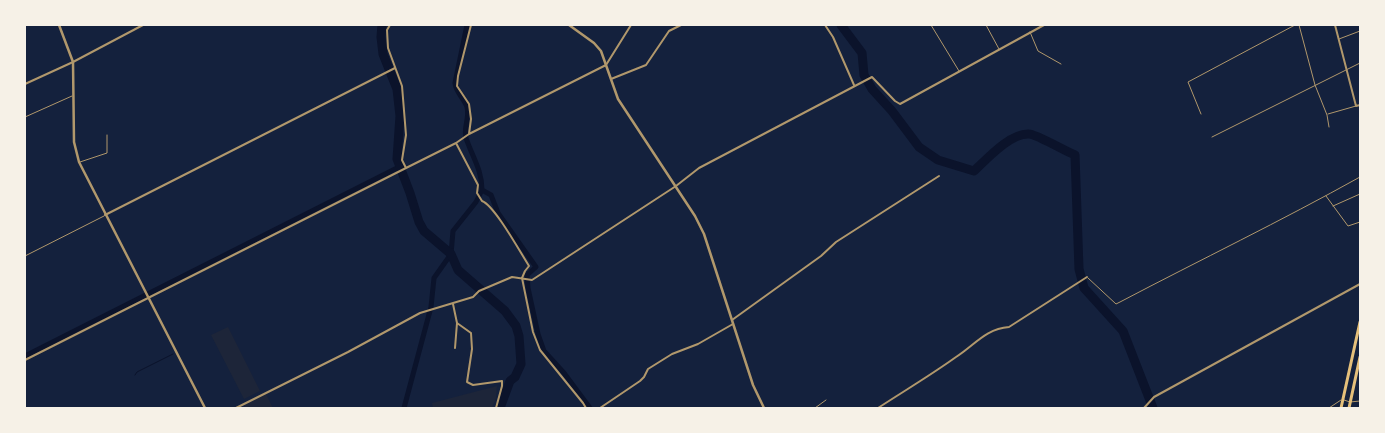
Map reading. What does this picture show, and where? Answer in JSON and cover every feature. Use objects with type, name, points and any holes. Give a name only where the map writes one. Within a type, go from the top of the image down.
[{"type":"main road","points":[[1341,408],[1360,322]]},
{"type":"main road","points":[[1349,408],[1360,358]]},
{"type":"street","points":[[59,25],[73,62],[74,142],[79,162],[205,408]]},
{"type":"street","points":[[25,84],[73,62],[143,25]]},
{"type":"street","points":[[390,25],[387,30],[388,48],[402,86],[406,135],[402,160],[406,168]]},
{"type":"street","points":[[469,134],[471,119],[469,104],[457,86],[471,25]]},
{"type":"street","points":[[569,25],[594,43],[601,51],[618,99],[695,216],[704,234],[753,385],[764,408]]},
{"type":"street","points":[[25,360],[456,143],[469,134],[606,65],[631,25]]},
{"type":"street","points":[[611,79],[646,65],[669,31],[680,25]]},
{"type":"street","points":[[825,25],[832,36],[854,85]]},
{"type":"street","points":[[236,408],[348,352],[420,313],[473,297],[478,291],[512,277],[532,280],[707,164],[854,85],[872,77],[900,104],[1044,25]]},
{"type":"street","points":[[1335,25],[1356,106],[1360,105]]},
{"type":"street","points":[[105,215],[396,68]]},
{"type":"street","points":[[456,143],[478,185],[477,193],[504,226],[529,266],[522,278],[533,332],[540,350],[586,408]]},
{"type":"street","points":[[600,408],[640,381],[648,369],[672,354],[698,344],[732,322],[821,256],[836,242],[939,176]]},
{"type":"street","points":[[878,408],[958,356],[978,339],[998,328],[1009,327],[1087,277]]},
{"type":"street","points":[[1144,408],[1154,397],[1360,284]]},
{"type":"street","points":[[453,304],[457,322],[455,348]]},
{"type":"street","points":[[457,322],[471,333],[472,349],[467,382],[473,385],[502,381],[496,408]]},
{"type":"lane","points":[[931,25],[959,72]]},
{"type":"lane","points":[[986,25],[999,49]]},
{"type":"lane","points":[[1201,114],[1188,82],[1295,25]]},
{"type":"lane","points":[[1299,25],[1315,85],[1327,115],[1329,127]]},
{"type":"lane","points":[[1339,39],[1360,31]]},
{"type":"lane","points":[[1030,32],[1038,50],[1061,64]]},
{"type":"lane","points":[[1212,137],[1360,63]]},
{"type":"lane","points":[[25,117],[74,96]]},
{"type":"lane","points":[[1327,115],[1356,106]]},
{"type":"lane","points":[[79,162],[107,153],[107,135]]},
{"type":"lane","points":[[1087,277],[1116,304],[1360,177]]},
{"type":"lane","points":[[1333,206],[1360,194]]},
{"type":"lane","points":[[1326,196],[1348,226],[1360,222]]},
{"type":"lane","points":[[25,256],[105,215]]},
{"type":"lane","points":[[1329,408],[1343,399],[1350,402],[1360,401]]},
{"type":"lane","points":[[815,408],[826,400]]},
{"type":"shaded area","points":[[228,327],[260,391],[244,399],[211,335]]},
{"type":"shaded area","points":[[497,386],[496,398],[492,408],[433,408],[432,403]]},
{"type":"shaded area","points":[[266,394],[273,408],[246,408],[244,405]]},
{"type":"waterway","points":[[382,25],[383,54],[397,89],[400,116],[397,159],[419,222],[424,231],[451,254],[458,270],[505,311],[516,326],[519,336],[521,364],[515,377],[510,381],[500,408]]},
{"type":"waterway","points":[[467,25],[455,83],[467,107],[468,115],[465,134],[479,170],[482,190],[491,195],[498,213],[536,267],[527,275],[528,288],[538,334],[544,351],[564,373],[590,408]]},
{"type":"waterway","points":[[841,25],[862,53],[864,75],[872,89],[892,111],[919,147],[938,160],[974,171],[1007,142],[1029,134],[1075,155],[1079,269],[1084,288],[1123,331],[1153,408]]},
{"type":"waterway","points":[[25,356],[399,167]]},
{"type":"waterway","points":[[404,408],[431,307],[434,278],[451,254],[453,231],[476,202],[482,190]]},
{"type":"waterway","points":[[135,375],[137,372],[173,354]]}]
